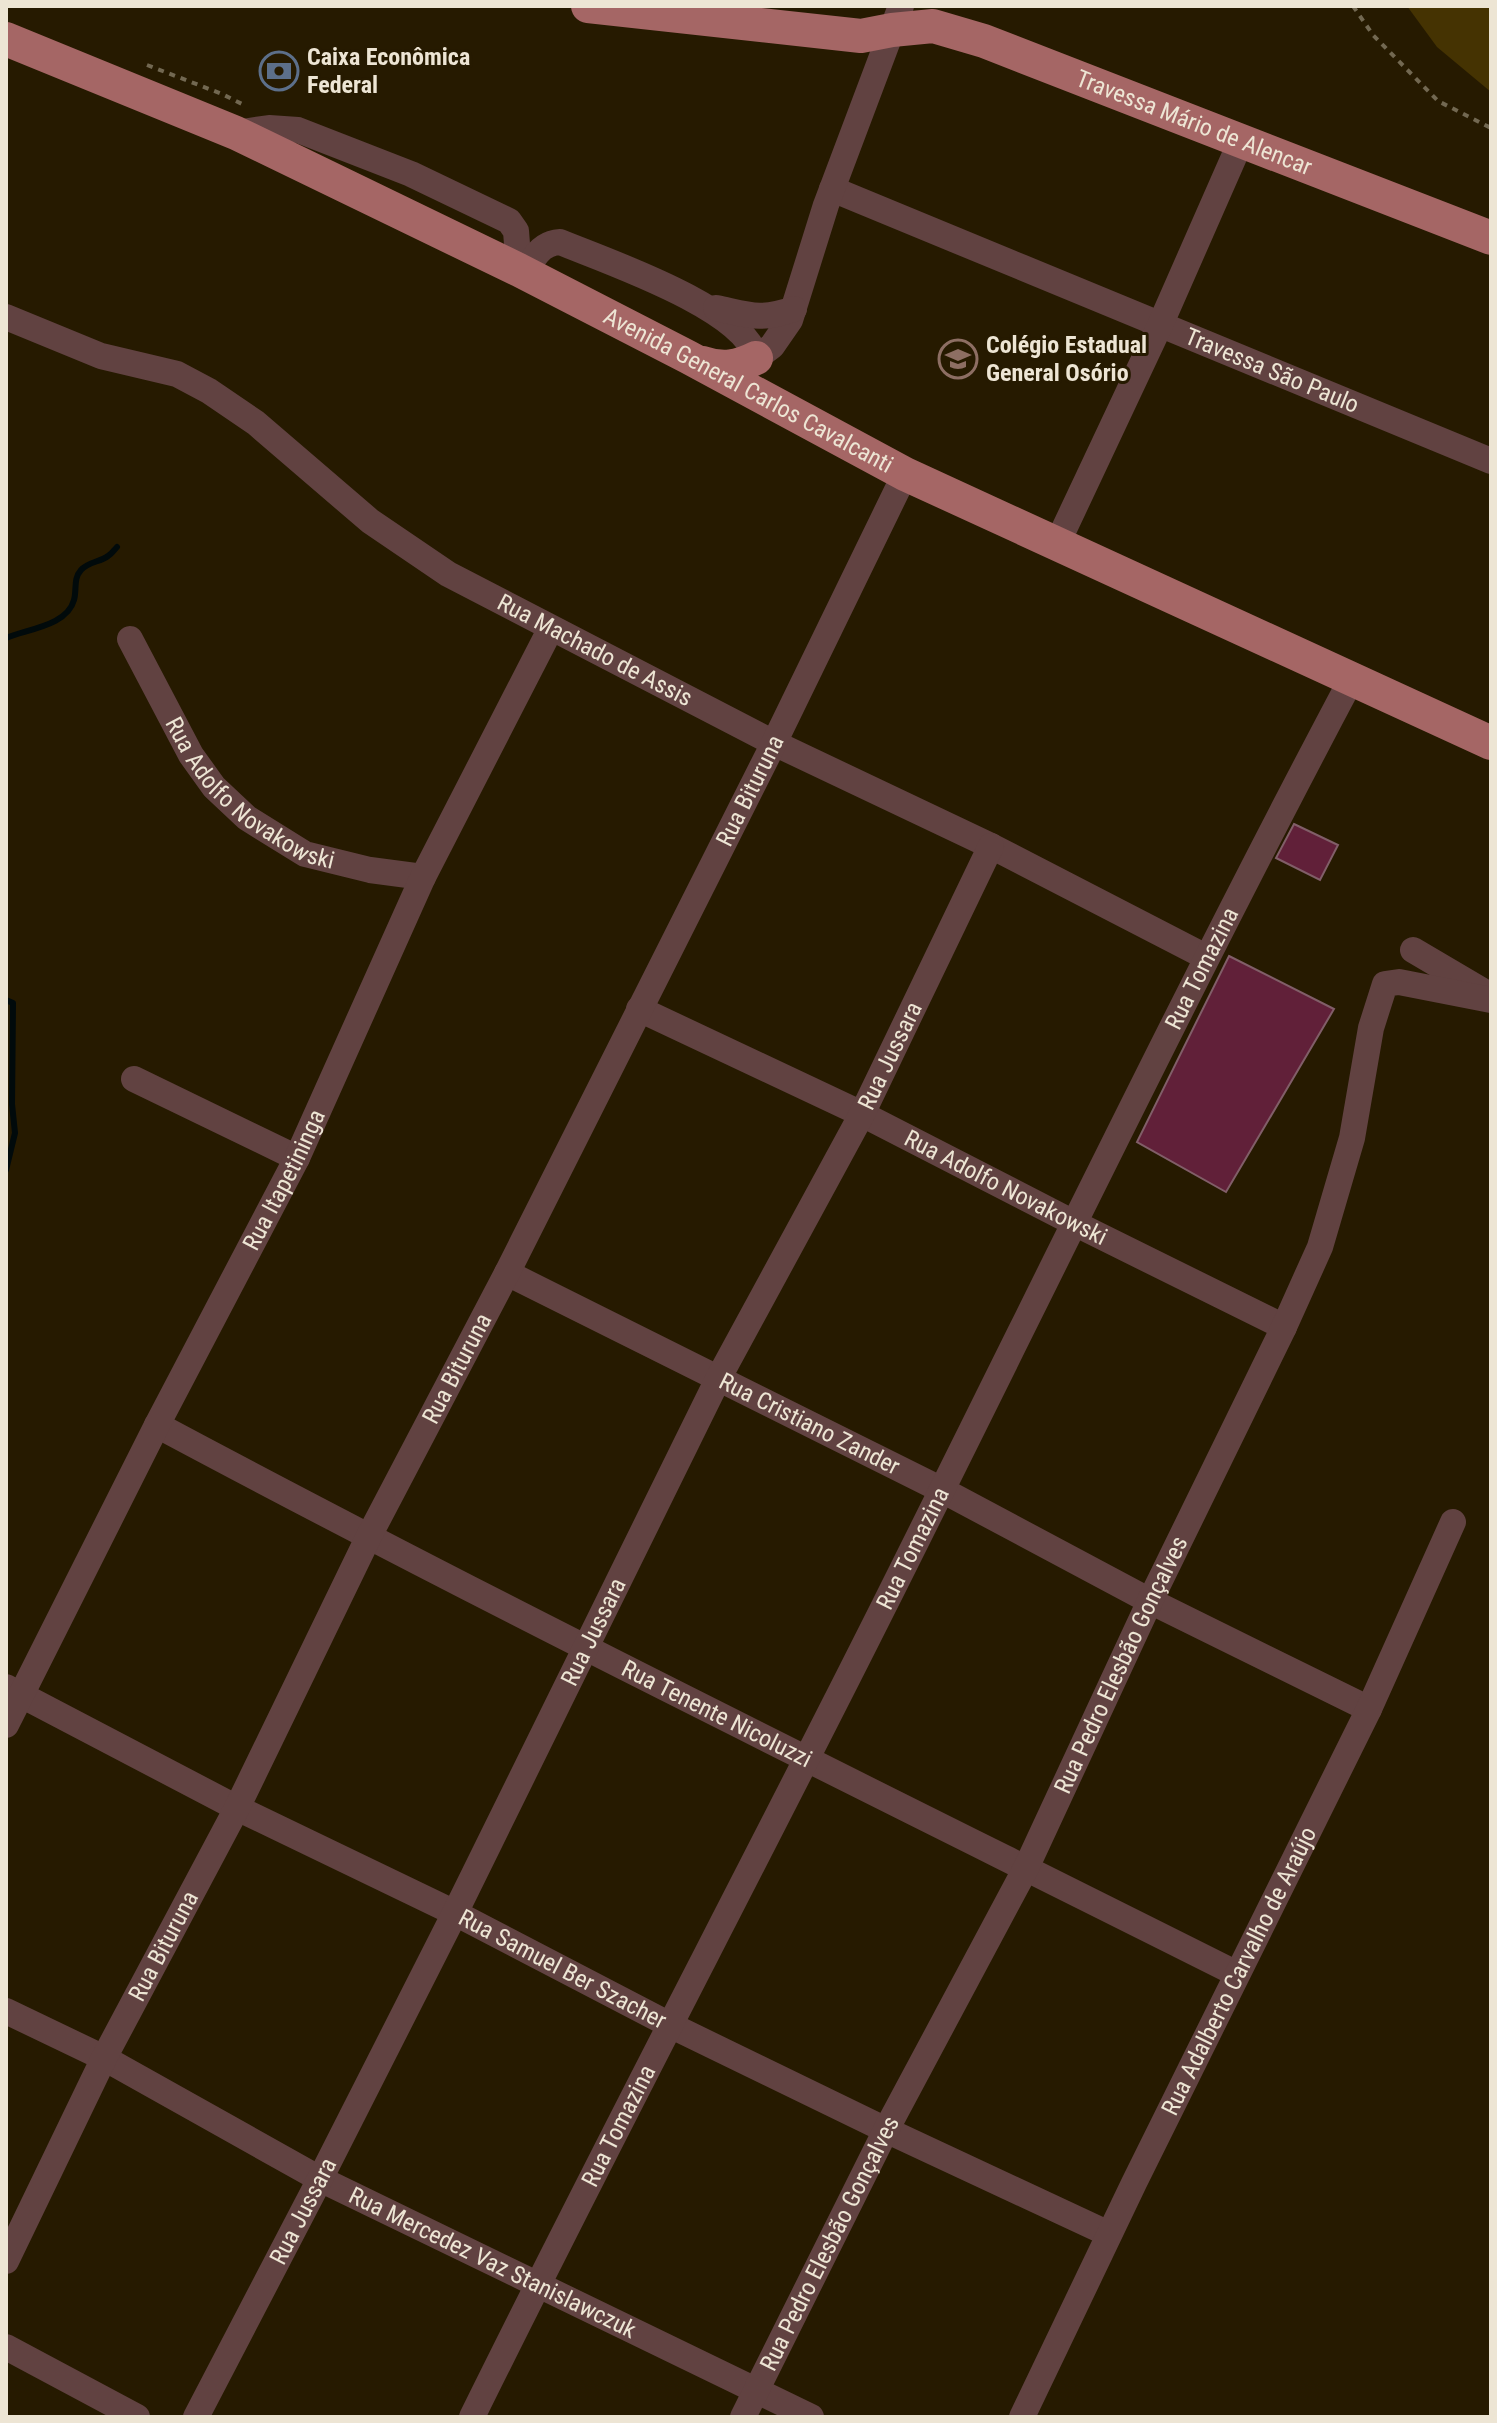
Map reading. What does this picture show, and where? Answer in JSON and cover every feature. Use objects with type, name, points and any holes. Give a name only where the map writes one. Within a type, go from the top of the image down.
[{"type":"main road","name":"Travessa Mário de Alencar","points":[[588,6],[861,36],[896,18],[933,26],[984,41],[1491,238]]},
{"type":"main road","name":"Avenida General Carlos Cavalcanti","points":[[6,39],[236,133],[523,272],[905,474],[1491,743]]},
{"type":"main road","points":[[688,357],[723,367],[742,365],[756,358]]},
{"type":"street","name":"Avenida General Carlos Cavalcanti","points":[[756,358],[772,346],[784,331],[794,309],[832,189],[896,18]]},
{"type":"street","points":[[1057,544],[1161,323],[1241,141]]},
{"type":"street","name":"Travessa São Paulo","points":[[832,189],[1491,461]]},
{"type":"street","points":[[523,272],[538,252],[551,242],[560,242],[706,305],[763,317],[794,309]]},
{"type":"street","points":[[706,305],[748,340],[756,358]]},
{"type":"street","name":"Rua Machado de Assis","points":[[6,317],[101,356],[177,374],[209,391],[256,423],[370,521],[448,574],[774,743],[991,846],[1206,957]]},
{"type":"street","name":"Rua Bituruna","points":[[6,2261],[104,2058],[237,1808],[368,1538],[507,1273],[774,743],[905,474]]},
{"type":"street","name":"Rua Itapetininga","points":[[6,1725],[14,1690],[297,1158],[423,877],[551,628]]},
{"type":"street","name":"Rua Adolfo Novakowski","points":[[130,639],[191,755],[214,787],[247,818],[305,854],[370,870],[423,877]]},
{"type":"street","name":"Rua Tomazina","points":[[472,2417],[806,1761],[1206,957],[1351,680]]},
{"type":"street","name":"Rua Jussara","points":[[196,2417],[455,1913],[718,1379],[862,1114],[991,846]]},
{"type":"street","points":[[1413,950],[1491,998]]},
{"type":"street","name":"Rua Pedro Elesbão Gonçalves","points":[[743,2417],[886,2130],[1026,1868],[1320,1247],[1352,1138],[1371,1028],[1385,984],[1399,982],[1491,998]]},
{"type":"street","name":"Rua Adolfo Novakowski","points":[[639,1009],[862,1114],[1284,1327]]},
{"type":"street","points":[[134,1079],[297,1158]]},
{"type":"street","name":"Rua Cristiano Zander","points":[[507,1273],[942,1490],[1150,1601],[1369,1709]]},
{"type":"street","name":"Rua Tenente Nicoluzzi","points":[[157,1425],[583,1649],[1237,1974]]},
{"type":"street","name":"Rua Adalberto Carvalho de Araújo","points":[[1022,2417],[1109,2234],[1369,1709],[1453,1522]]},
{"type":"street","name":"Rua Samuel Ber Szacher","points":[[14,1690],[237,1808],[455,1913],[672,2026],[1109,2234]]},
{"type":"street","name":"Rua Mercedez Vaz Stanislawczuk","points":[[6,2011],[104,2058],[320,2179],[811,2417]]},
{"type":"street","points":[[6,2347],[137,2417]]},
{"type":"path","points":[[1353,6],[1373,35],[1438,101],[1491,128]]},
{"type":"shaded area","points":[[1407,6],[1491,6],[1491,92],[1437,47]]},
{"type":"building","points":[[1294,824],[1338,845],[1320,880],[1276,858]]},
{"type":"building","points":[[1229,956],[1334,1009],[1226,1192],[1137,1142]]},
{"type":"waterway","points":[[6,638],[63,616],[74,600],[81,570],[109,555],[117,547]]},
{"type":"waterway","points":[[6,1000],[13,1003],[12,1104],[15,1133],[6,1170]]},
{"type":"place","name":"Caixa Econômica Federal","points":[[279,71]]},
{"type":"place","name":"Colégio Estadual General Osório","points":[[958,359]]}]
